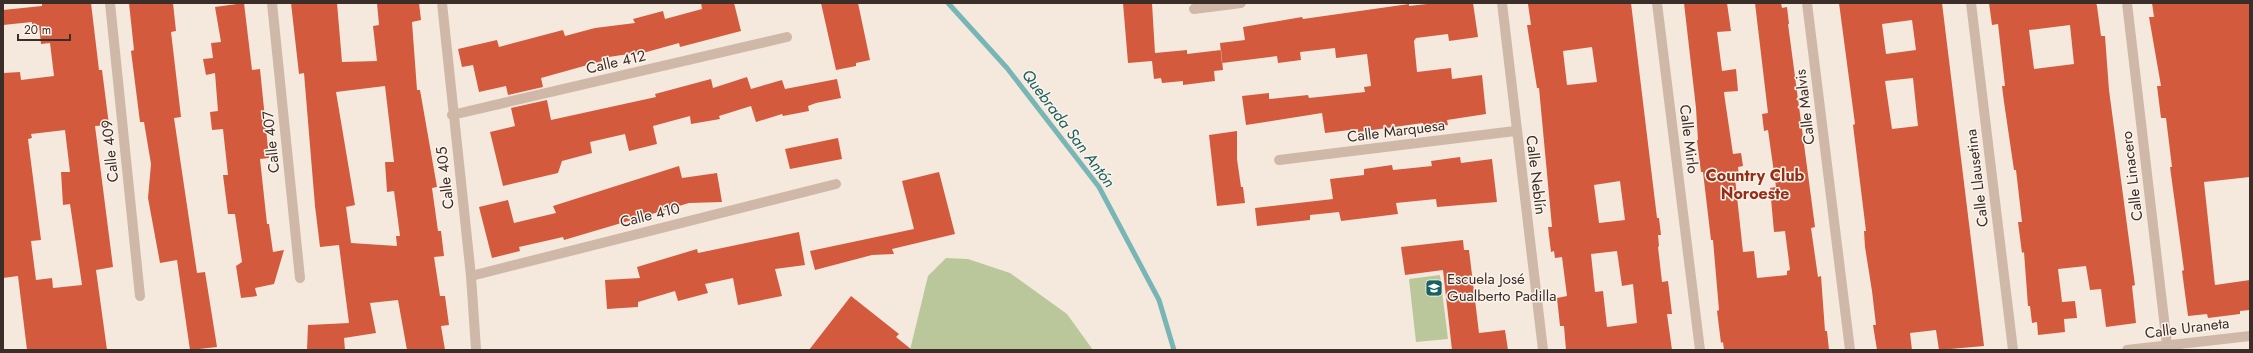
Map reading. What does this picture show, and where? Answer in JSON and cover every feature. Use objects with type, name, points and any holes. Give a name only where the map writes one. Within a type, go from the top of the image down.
[{"type":"street","name":"Calle 409","points":[[110,3],[140,296]]},
{"type":"street","name":"Calle 407","points":[[272,3],[300,278]]},
{"type":"street","name":"Calle 405","points":[[442,3],[452,115],[471,276],[476,349]]},
{"type":"street","points":[[1194,9],[1241,3]]},
{"type":"street","name":"Calle Neblín","points":[[1502,3],[1543,350]]},
{"type":"street","name":"Calle Mirlo","points":[[1657,3],[1700,350]]},
{"type":"street","name":"Calle Malvis","points":[[1807,3],[1850,350]]},
{"type":"street","name":"Calle Llausetina","points":[[1971,3],[2013,350]]},
{"type":"street","name":"Calle Linacero","points":[[2127,3],[2167,345]]},
{"type":"street","name":"Calle 412","points":[[452,115],[787,37]]},
{"type":"street","name":"Calle Marquesa","points":[[1279,160],[1516,131]]},
{"type":"street","name":"Calle 410","points":[[471,276],[836,184]]},
{"type":"street","name":"Calle Uraneta","points":[[2127,350],[2250,336]]},
{"type":"green space","points":[[946,258],[968,259],[1010,273],[1067,314],[1093,350],[910,350],[928,276]]},
{"type":"green space","points":[[1440,275],[1448,339],[1416,342],[1409,279]]},
{"type":"building","points":[[42,3],[91,3],[99,70],[102,70],[109,125],[95,126],[113,267],[96,270],[107,350],[27,350],[18,276],[3,278],[3,73],[20,72],[21,80],[54,76],[50,43],[41,44],[39,25],[32,26],[32,22],[3,25],[3,10],[42,6]],"holes":[[[65,130],[70,172],[61,172],[63,205],[70,204],[82,285],[53,288],[52,278],[36,280],[31,241],[41,240],[28,139],[32,138],[31,134]]]},
{"type":"building","points":[[129,3],[173,3],[176,31],[171,32],[181,117],[174,118],[197,273],[205,272],[217,347],[190,350],[177,260],[160,263],[148,198],[151,164],[144,122],[140,122],[131,51],[134,50]]},
{"type":"building","points":[[244,3],[252,70],[260,69],[269,158],[260,159],[267,224],[269,224],[273,252],[284,250],[274,284],[255,288],[257,296],[241,298],[236,266],[242,262],[235,214],[228,214],[223,175],[228,175],[223,129],[212,130],[210,112],[218,111],[215,73],[206,75],[203,59],[213,58],[211,43],[221,42],[215,7]]},
{"type":"building","points":[[291,3],[337,3],[342,62],[377,61],[373,26],[379,25],[377,3],[419,3],[421,20],[412,22],[417,90],[420,90],[437,187],[432,188],[438,231],[441,231],[444,256],[434,257],[440,296],[445,296],[449,325],[441,326],[445,350],[407,350],[398,300],[370,303],[376,333],[344,338],[345,350],[307,350],[308,325],[349,323],[339,245],[320,247],[315,206],[304,73],[299,74]],"holes":[[[385,86],[394,162],[385,162],[387,192],[394,191],[400,236],[396,236],[397,246],[351,243],[346,207],[355,205],[336,92]]]},
{"type":"building","points":[[701,3],[734,3],[741,31],[680,47],[679,43],[643,53],[602,58],[602,61],[541,78],[543,87],[508,95],[506,86],[479,92],[473,65],[462,67],[458,49],[497,40],[499,47],[563,30],[565,36],[595,28],[635,23],[633,19],[663,11],[665,19],[702,9]]},
{"type":"building","points":[[821,3],[858,3],[870,60],[856,63],[856,66],[836,70]]},
{"type":"building","points":[[1123,3],[1152,3],[1155,53],[1187,50],[1187,54],[1221,50],[1223,70],[1214,71],[1215,81],[1183,85],[1183,81],[1162,83],[1161,78],[1154,79],[1152,61],[1128,63]]},
{"type":"building","points":[[1436,3],[1473,3],[1478,37],[1449,41],[1448,34],[1416,38],[1414,41],[1417,72],[1451,68],[1452,79],[1482,75],[1486,114],[1447,120],[1448,125],[1424,128],[1423,123],[1358,132],[1358,129],[1325,133],[1322,113],[1246,125],[1242,96],[1269,93],[1269,99],[1308,95],[1309,98],[1365,92],[1364,87],[1371,86],[1367,54],[1336,58],[1335,48],[1300,52],[1301,60],[1278,63],[1277,56],[1222,63],[1220,43],[1245,40],[1243,27],[1302,17],[1303,19],[1409,4],[1409,6]]},
{"type":"building","points":[[1631,3],[1657,218],[1659,218],[1661,235],[1658,235],[1658,247],[1662,282],[1668,281],[1672,314],[1667,314],[1672,350],[1566,350],[1564,326],[1560,326],[1557,298],[1567,296],[1562,257],[1555,258],[1554,251],[1551,252],[1548,227],[1552,227],[1539,88],[1537,88],[1527,25],[1531,25],[1528,4]],"holes":[[[1592,47],[1597,82],[1567,85],[1563,51]],[[1620,181],[1625,220],[1599,223],[1594,185]],[[1617,251],[1622,286],[1633,284],[1637,323],[1607,327],[1603,291],[1595,292],[1591,254]]]},
{"type":"building","points":[[1684,3],[1727,3],[1731,31],[1717,32],[1722,71],[1736,69],[1738,91],[1724,92],[1733,154],[1741,153],[1743,166],[1738,167],[1739,178],[1735,178],[1743,252],[1754,251],[1757,278],[1787,275],[1787,271],[1790,270],[1785,231],[1774,232],[1770,188],[1776,187],[1768,130],[1764,131],[1762,114],[1768,113],[1755,3],[1781,3],[1782,8],[1787,7],[1815,227],[1811,228],[1818,277],[1821,276],[1825,331],[1827,331],[1829,350],[1724,350],[1723,342],[1721,343],[1717,311],[1719,310],[1713,240],[1711,240],[1703,172],[1701,172],[1697,140],[1696,108]]},
{"type":"building","points":[[1839,3],[1942,3],[1984,346],[1939,350],[1936,330],[1910,333],[1912,350],[1877,350],[1873,325],[1876,325],[1865,247],[1864,231],[1866,231],[1853,125],[1855,124]],"holes":[[[1912,20],[1916,50],[1886,54],[1882,24]],[[1913,78],[1918,126],[1892,129],[1885,81]]]},
{"type":"building","points":[[1989,3],[2096,3],[2101,36],[2105,36],[2109,90],[2135,285],[2132,286],[2136,323],[2106,327],[2101,289],[2090,290],[2086,266],[2058,269],[2062,302],[2075,301],[2077,318],[2064,319],[2065,332],[2038,335],[2037,322],[2032,323],[2030,306],[2028,306],[2024,252],[2022,253],[2018,222],[2022,222],[2016,170],[2014,170],[2002,86],[2005,86],[1998,24],[1992,25]],"holes":[[[2070,25],[2074,64],[2034,69],[2029,30]]]},
{"type":"building","points":[[2152,3],[2250,3],[2250,177],[2204,182],[2215,285],[2250,280],[2250,310],[2240,311],[2240,314],[2208,318],[2207,314],[2188,316],[2182,271],[2184,270],[2170,167],[2172,167],[2166,118],[2161,118],[2157,86],[2161,86],[2149,17],[2154,17]]},
{"type":"building","points":[[747,77],[751,89],[782,80],[785,89],[837,79],[841,98],[808,106],[809,111],[783,116],[782,114],[756,122],[751,106],[719,116],[720,119],[691,124],[690,116],[653,126],[657,144],[629,151],[625,134],[590,142],[592,153],[562,161],[558,173],[503,186],[490,132],[515,126],[511,108],[547,100],[551,120],[656,97],[655,94],[711,79],[713,88]]},
{"type":"building","points":[[1237,131],[1237,159],[1245,203],[1217,206],[1209,135]]},
{"type":"building","points":[[838,138],[842,159],[790,169],[785,149]]},
{"type":"building","points":[[1460,157],[1461,163],[1492,159],[1497,202],[1437,207],[1436,199],[1396,203],[1398,214],[1341,221],[1339,212],[1310,215],[1310,220],[1257,226],[1255,208],[1333,199],[1330,179],[1364,175],[1364,169],[1392,165],[1393,170],[1432,166],[1431,161]]},
{"type":"building","points":[[679,166],[682,178],[717,173],[722,202],[689,203],[564,240],[563,237],[519,247],[520,251],[492,258],[479,207],[508,200],[514,223],[556,213],[553,206]]},
{"type":"building","points":[[939,172],[955,234],[892,249],[894,254],[872,255],[815,270],[810,251],[914,229],[902,181]]},
{"type":"building","points":[[799,232],[805,265],[775,269],[782,296],[738,305],[733,278],[705,284],[708,293],[678,301],[675,291],[638,302],[638,307],[607,309],[605,280],[640,278],[637,267],[697,249],[698,253]]},
{"type":"building","points":[[1463,240],[1464,250],[1469,250],[1479,333],[1505,330],[1508,350],[1452,350],[1443,270],[1405,275],[1401,247]]},
{"type":"building","points":[[851,296],[899,334],[896,337],[912,350],[809,350]]},
{"type":"waterway","name":"Quebrada San Antón","points":[[948,3],[1007,68],[1099,187],[1159,300],[1174,350]]},
{"type":"place","name":"Escuela José Gualberto Padilla","points":[[1434,288]]},
{"type":"district","name":"Country Club Noroeste","points":[[1755,184]]}]
